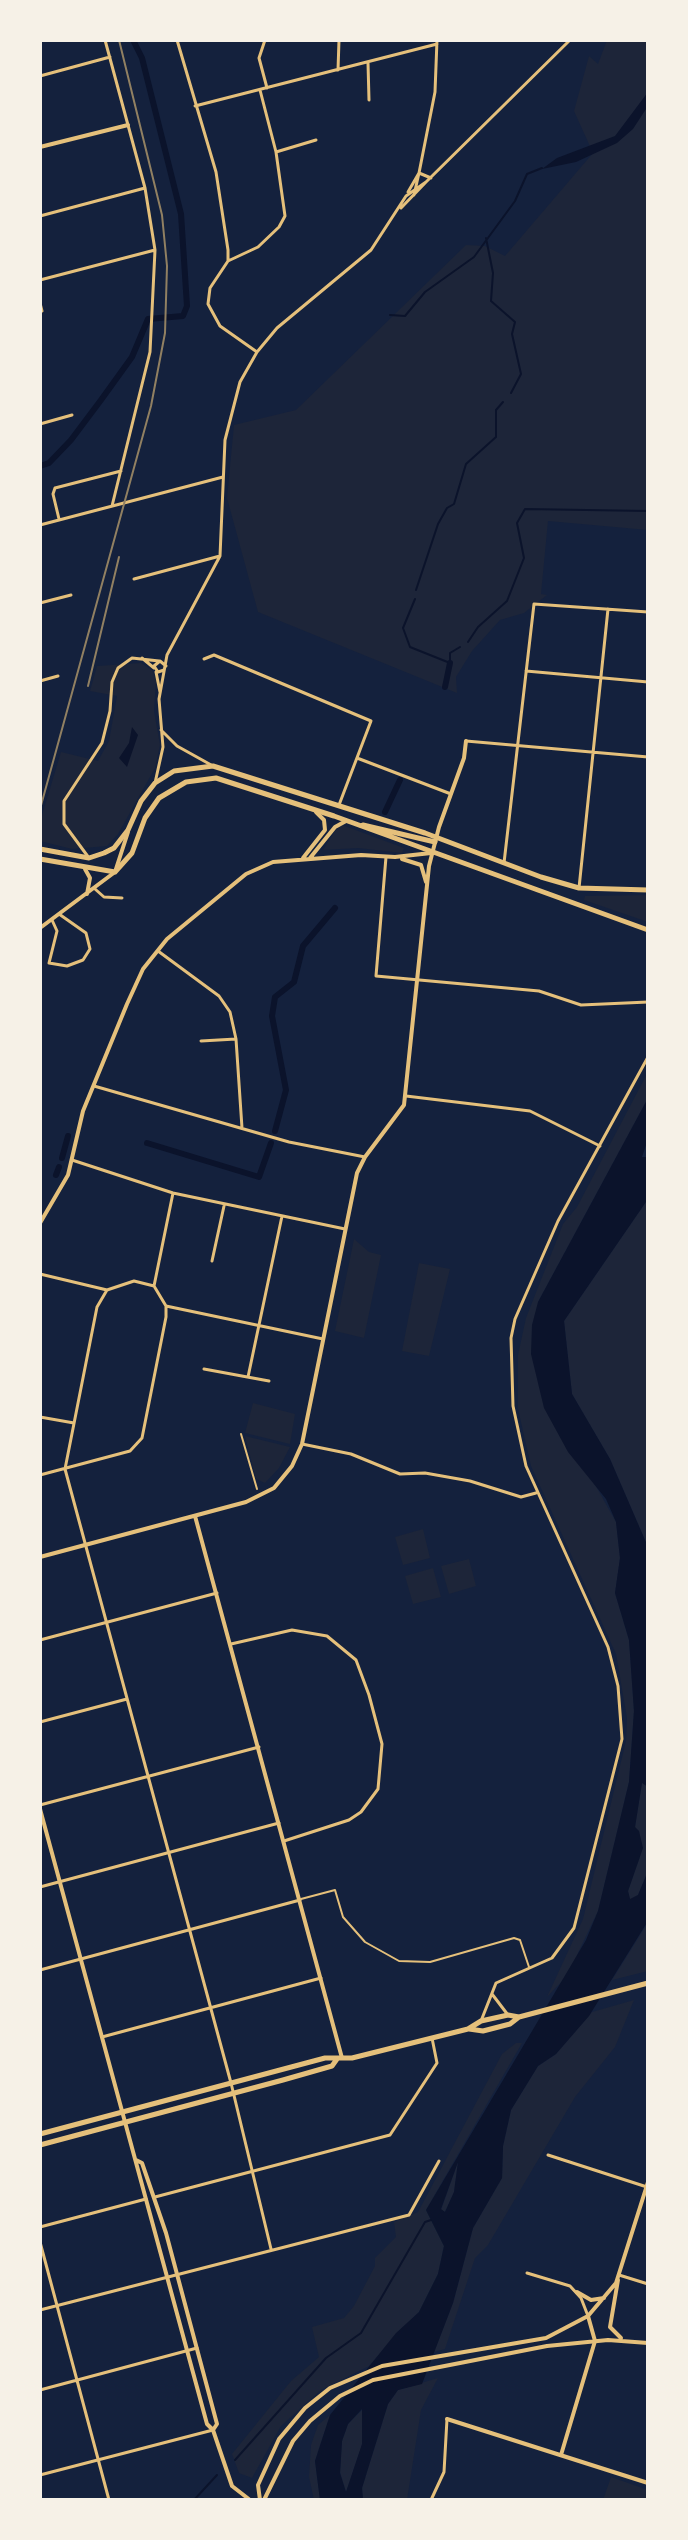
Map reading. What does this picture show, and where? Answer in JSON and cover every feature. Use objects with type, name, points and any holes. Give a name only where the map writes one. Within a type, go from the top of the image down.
[{"type":"main road","points":[[40,849],[89,858],[114,848],[155,783],[174,771],[213,766],[339,805],[503,865],[579,888],[648,890]]},
{"type":"main road","points":[[40,859],[115,872],[132,853],[145,818],[159,798],[186,782],[216,778],[346,821],[646,931]]},
{"type":"main road","points":[[354,824],[380,826],[436,840]]},
{"type":"main road","points":[[468,2029],[483,2031],[510,2024],[519,2017],[647,1983]]},
{"type":"main road","points":[[40,2134],[325,2058],[339,2059],[432,2038],[508,2015],[519,2017]]},
{"type":"main road","points":[[40,2145],[332,2066],[339,2059]]},
{"type":"street","points":[[105,40],[145,188],[155,250],[154,322],[142,391],[112,506]]},
{"type":"street","points":[[177,40],[216,172],[228,261]]},
{"type":"street","points":[[265,40],[259,58],[267,88]]},
{"type":"street","points":[[338,70],[339,40]]},
{"type":"street","points":[[401,208],[570,40]]},
{"type":"street","points":[[195,106],[437,42],[435,92],[413,198]]},
{"type":"street","points":[[40,76],[110,57]]},
{"type":"street","points":[[368,62],[369,100]]},
{"type":"street","points":[[257,352],[211,316],[208,304],[210,288],[228,261],[258,247],[279,227],[285,216],[276,152],[260,90]]},
{"type":"street","points":[[40,147],[128,125]]},
{"type":"street","points":[[276,152],[316,140]]},
{"type":"street","points":[[419,173],[431,178]]},
{"type":"street","points":[[160,692],[167,655],[220,556],[228,420],[240,382],[257,352],[286,319],[371,250],[401,208],[419,173]]},
{"type":"street","points":[[406,196],[426,182]]},
{"type":"street","points":[[40,216],[145,188]]},
{"type":"street","points":[[40,280],[155,250]]},
{"type":"street","points":[[40,303],[42,311]]},
{"type":"street","points":[[40,424],[72,415]]},
{"type":"street","points":[[59,520],[53,494],[55,488],[121,471]]},
{"type":"street","points":[[40,525],[223,477]]},
{"type":"street","points":[[134,579],[220,556]]},
{"type":"street","points":[[40,603],[71,595]]},
{"type":"street","points":[[503,865],[534,604],[648,612]]},
{"type":"street","points":[[579,888],[608,608]]},
{"type":"street","points":[[155,669],[167,655]]},
{"type":"street","points":[[204,659],[214,655],[371,721],[339,805]]},
{"type":"street","points":[[89,858],[64,824],[64,801],[102,743],[110,711],[112,682],[118,668],[125,660],[142,658],[159,661],[165,668]]},
{"type":"street","points":[[142,658],[155,669],[160,692],[162,755],[155,783]]},
{"type":"street","points":[[155,669],[165,668]]},
{"type":"street","points":[[526,671],[648,682]]},
{"type":"street","points":[[40,681],[58,676]]},
{"type":"street","points":[[161,730],[177,746],[213,766]]},
{"type":"street","points":[[40,1557],[195,1516],[267,1493],[286,1476],[302,1444],[357,1173],[365,1157],[400,1114],[406,1096],[427,885],[436,840],[466,741],[648,757]]},
{"type":"street","points":[[357,758],[451,794]]},
{"type":"street","points":[[303,858],[325,830],[324,820],[314,810]]},
{"type":"street","points":[[310,858],[335,827],[346,821]]},
{"type":"street","points":[[40,928],[115,872],[128,830]]},
{"type":"street","points":[[40,1223],[57,1199],[72,1160],[78,1124],[143,969],[190,919],[246,874],[273,862],[303,858],[395,857],[433,852]]},
{"type":"street","points":[[386,857],[376,976],[539,991],[581,1005],[648,1002]]},
{"type":"street","points":[[395,857],[417,862],[427,885]]},
{"type":"street","points":[[85,869],[90,878],[87,894]]},
{"type":"street","points":[[95,889],[104,897],[122,898]]},
{"type":"street","points":[[52,920],[57,931],[49,963],[67,966],[83,960],[90,949],[89,939],[82,928],[59,914]]},
{"type":"street","points":[[157,951],[219,996],[230,1012],[236,1039],[242,1128]]},
{"type":"street","points":[[201,1041],[236,1039]]},
{"type":"street","points":[[481,2021],[501,1979],[552,1958],[577,1922],[622,1739],[621,1708],[608,1647],[526,1466],[516,1425],[513,1327],[558,1221],[648,1057]]},
{"type":"street","points":[[93,1085],[289,1142],[365,1157]]},
{"type":"street","points":[[406,1096],[530,1111],[600,1146]]},
{"type":"street","points":[[72,1160],[173,1193],[345,1229]]},
{"type":"street","points":[[40,1475],[130,1451],[142,1438],[166,1306],[154,1286],[173,1193]]},
{"type":"street","points":[[212,1261],[224,1205]]},
{"type":"street","points":[[248,1377],[282,1216]]},
{"type":"street","points":[[40,1275],[107,1290],[134,1281],[154,1286]]},
{"type":"street","points":[[107,1290],[97,1307],[65,1469],[234,2094],[271,2249]]},
{"type":"street","points":[[166,1306],[323,1339]]},
{"type":"street","points":[[204,1369],[269,1381]]},
{"type":"street","points":[[40,1417],[74,1423]]},
{"type":"street","points":[[241,1434],[257,1489]]},
{"type":"street","points":[[302,1444],[351,1454],[400,1474],[425,1473],[521,1497],[537,1492]]},
{"type":"street","points":[[195,1516],[321,1978],[339,2059]]},
{"type":"street","points":[[40,1640],[217,1593]]},
{"type":"street","points":[[231,1644],[292,1630],[327,1636],[356,1660],[376,1719],[383,1765],[378,1789],[370,1802],[342,1824],[284,1841]]},
{"type":"street","points":[[40,1722],[127,1699]]},
{"type":"street","points":[[250,2500],[232,2486],[213,2430],[207,2424],[40,1807],[259,1747]]},
{"type":"street","points":[[40,1887],[279,1823]]},
{"type":"street","points":[[40,1970],[335,1890],[343,1917],[383,1955],[399,1961],[430,1962],[514,1938],[520,1940],[530,1968]]},
{"type":"street","points":[[102,2037],[321,1978]]},
{"type":"street","points":[[492,1994],[508,2015]]},
{"type":"street","points":[[155,2197],[390,2135],[437,2063],[432,2038]]},
{"type":"street","points":[[548,2155],[648,2186],[619,2275],[610,2327],[623,2340]]},
{"type":"street","points":[[40,2475],[213,2430],[217,2424],[155,2197],[142,2163],[136,2160]]},
{"type":"street","points":[[40,2310],[166,2275],[409,2215],[439,2161]]},
{"type":"street","points":[[40,2227],[146,2199]]},
{"type":"street","points":[[40,2242],[109,2500]]},
{"type":"street","points":[[527,2273],[562,2283],[591,2300],[607,2297]]},
{"type":"street","points":[[619,2275],[648,2284]]},
{"type":"street","points":[[262,2500],[258,2485],[279,2439],[305,2408],[330,2388],[366,2371],[546,2338],[588,2316],[607,2297],[619,2275]]},
{"type":"street","points":[[561,2455],[595,2341],[577,2292]]},
{"type":"street","points":[[262,2500],[293,2441],[316,2414],[340,2396],[373,2380],[547,2346],[623,2340],[648,2343]]},
{"type":"street","points":[[40,2390],[197,2348]]},
{"type":"street","points":[[431,2500],[444,2472],[447,2419],[648,2483]]},
{"type":"shaded area","points":[[607,40],[648,40],[648,530],[548,521],[541,594],[547,595],[524,613],[500,620],[472,651],[456,677],[457,693],[258,612],[227,498],[234,425],[296,410],[466,245],[485,246],[505,256],[593,153],[574,111],[589,56],[598,64]]},
{"type":"shaded area","points":[[648,92],[648,106],[633,129],[617,143],[576,162],[542,169],[557,158],[615,136]]},
{"type":"shaded area","points":[[141,663],[152,670],[156,681],[154,711],[160,745],[155,768],[118,834],[107,846],[72,849],[40,841],[40,822],[61,752],[98,761],[109,741],[117,696],[90,691],[97,666]]},
{"type":"shaded area","points":[[132,727],[138,735],[127,767],[119,758],[129,743]]},
{"type":"shaded area","points":[[342,825],[404,848],[402,853],[358,848],[323,850]]},
{"type":"shaded area","points":[[648,895],[648,922],[584,900],[585,896]]},
{"type":"shaded area","points":[[648,1072],[648,1098],[538,1302],[593,1481],[616,1522],[620,1558],[615,1593],[629,1640],[634,1711],[629,1782],[598,1911],[567,1976],[547,1997],[583,1919],[626,1741],[627,1718],[616,1654],[531,1466],[518,1409],[518,1355],[526,1318],[563,1224],[577,1207]]},
{"type":"shaded area","points":[[648,1098],[648,1139],[642,1157],[648,1157],[648,1199],[564,1321],[572,1394],[610,1459],[648,1547],[648,1787],[642,1783],[635,1827],[643,1848],[628,1891],[630,1899],[638,1895],[648,1871],[648,1921],[589,2016],[556,2054],[538,2066],[511,2110],[503,2146],[502,2178],[473,2228],[453,2303],[422,2384],[398,2390],[388,2404],[362,2488],[363,2500],[320,2500],[315,2461],[330,2415],[396,2333],[419,2312],[438,2274],[444,2246],[426,2210],[586,1940],[598,1911],[629,1782],[634,1711],[629,1640],[615,1593],[620,1558],[616,1522],[606,1499],[568,1452],[544,1408],[531,1354],[532,1325],[538,1302]],"holes":[[[458,2162],[454,2192],[445,2212],[441,2209]],[[362,2409],[362,2444],[346,2492],[340,2473],[342,2441],[348,2424]]]},
{"type":"shaded area","points":[[648,1199],[648,1547],[610,1459],[572,1394],[564,1321]]},
{"type":"shaded area","points":[[354,1239],[369,1252],[381,1255],[364,1338],[335,1331]]},
{"type":"shaded area","points":[[419,1263],[450,1269],[429,1356],[402,1351]]},
{"type":"shaded area","points":[[253,1403],[295,1414],[290,1444],[245,1433]]},
{"type":"shaded area","points":[[245,1436],[290,1447],[279,1468],[265,1483],[256,1479]]},
{"type":"shaded area","points":[[423,1529],[430,1558],[403,1565],[395,1537]]},
{"type":"shaded area","points":[[469,1559],[476,1586],[449,1594],[441,1566]]},
{"type":"shaded area","points":[[433,1568],[441,1597],[413,1604],[405,1576]]},
{"type":"shaded area","points":[[642,1782],[648,1787],[648,1871],[638,1895],[630,1900],[628,1891],[640,1856],[635,1827]]},
{"type":"shaded area","points":[[648,1921],[648,1971],[612,1980],[647,1924]]},
{"type":"shaded area","points":[[634,2000],[615,2047],[575,2097],[488,2245],[475,2258],[445,2349],[434,2352],[453,2303],[473,2228],[502,2178],[503,2146],[511,2110],[538,2066],[556,2054],[592,2012]]},
{"type":"shaded area","points":[[516,2043],[522,2043],[426,2210],[444,2246],[438,2274],[419,2312],[369,2366],[321,2390],[281,2426],[252,2478],[239,2473],[232,2454],[291,2381],[319,2357],[312,2327],[344,2318],[354,2306],[375,2266],[375,2258],[396,2237],[394,2222],[418,2212],[502,2054]]},
{"type":"shaded area","points":[[458,2162],[454,2192],[445,2212],[441,2210]]},
{"type":"shaded area","points":[[438,2378],[421,2410],[407,2500],[363,2500],[362,2488],[388,2404],[398,2390]]},
{"type":"shaded area","points":[[363,2409],[362,2445],[346,2492],[340,2472],[342,2441],[348,2424]]},
{"type":"shaded area","points":[[330,2415],[315,2461],[320,2500],[314,2500],[309,2477],[311,2445],[318,2425]]},
{"type":"shaded area","points":[[611,2477],[648,2490],[648,2500],[603,2500]]},
{"type":"waterway","points":[[40,466],[49,463],[71,440],[101,400],[132,357],[148,319],[183,316],[187,306],[181,214],[142,58],[133,40]]},
{"type":"waterway","points":[[390,315],[405,316],[425,292],[474,257],[515,201],[527,174],[542,168]]},
{"type":"waterway","points":[[486,238],[493,273],[491,301],[515,322],[512,334],[521,374],[511,393]]},
{"type":"waterway","points":[[416,590],[438,524],[447,508],[454,504],[466,464],[496,437],[496,410],[503,402]]},
{"type":"waterway","points":[[468,642],[478,627],[507,601],[524,558],[517,523],[525,509],[648,511]]},
{"type":"waterway","points":[[415,599],[403,628],[410,647],[450,663],[450,653],[460,647]]},
{"type":"waterway","points":[[445,687],[450,663]]},
{"type":"waterway","points":[[385,812],[400,780]]},
{"type":"waterway","points":[[275,1131],[286,1090],[272,1016],[275,997],[294,982],[303,946],[335,908]]},
{"type":"waterway","points":[[62,1158],[68,1136]]},
{"type":"waterway","points":[[147,1143],[259,1177],[271,1143]]},
{"type":"waterway","points":[[56,1175],[59,1167]]},
{"type":"waterway","points":[[235,2460],[326,2358],[361,2333],[425,2222],[431,2220]]},
{"type":"waterway","points":[[194,2500],[217,2475]]},
{"type":"railway","points":[[40,809],[151,406],[165,333],[167,266],[162,215],[119,40]]},
{"type":"railway","points":[[88,686],[119,557]]}]
